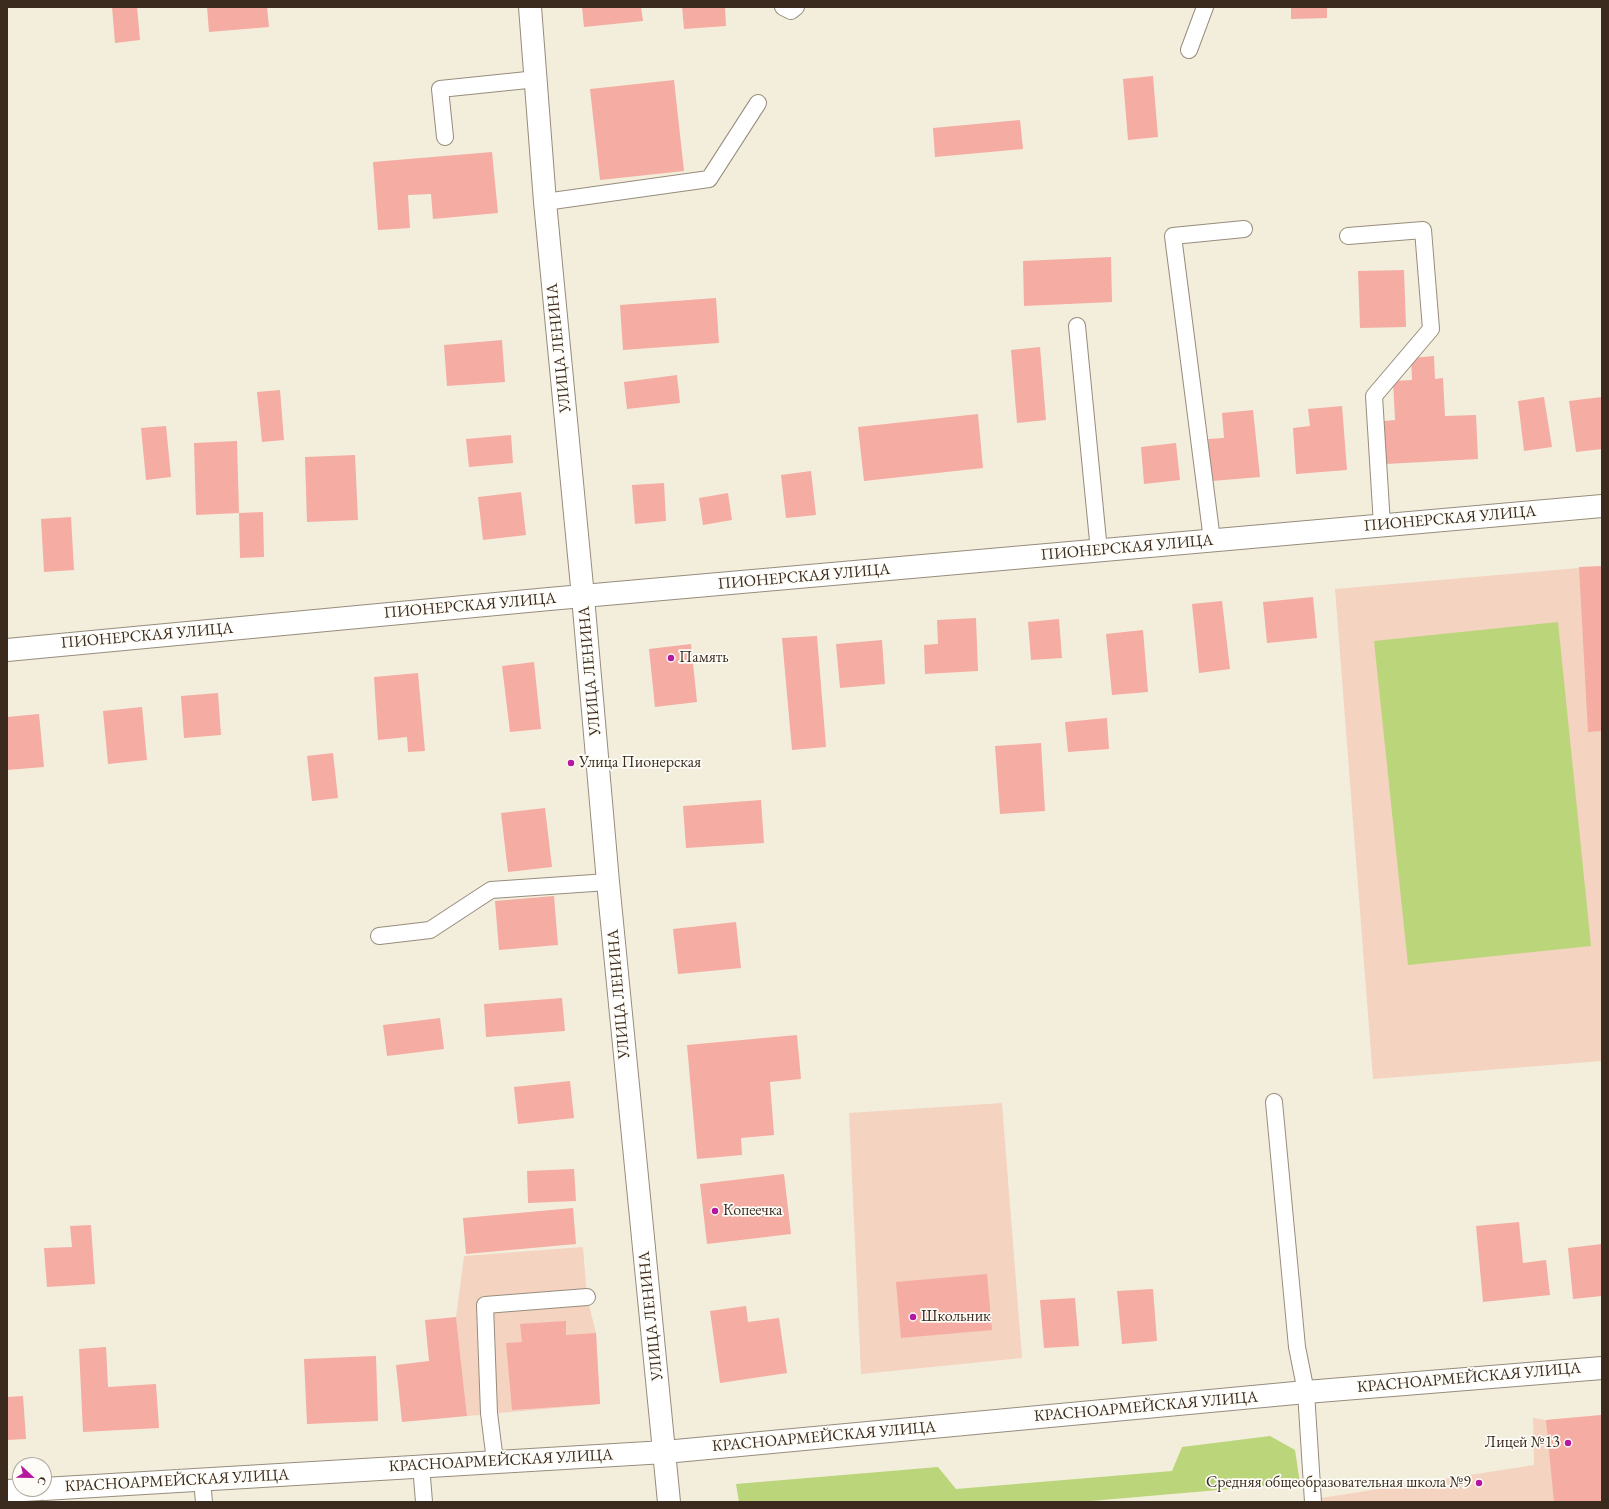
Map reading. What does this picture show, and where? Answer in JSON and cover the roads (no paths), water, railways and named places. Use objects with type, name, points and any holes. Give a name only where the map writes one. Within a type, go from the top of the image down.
[{"type":"street","name":"УЛИЦА ЛЕНИНА","points":[[530,7],[537,80],[545,202],[584,596],[608,882],[669,1502]]},
{"type":"street","name":"ПИОНЕРСКАЯ УЛИЦА","points":[[7,646],[1602,506]]},
{"type":"street","name":"КРАСНОАРМЕЙСКАЯ УЛИЦА","points":[[52,1489],[421,1465],[665,1452],[1306,1392],[1602,1368]]},
{"type":"lane","points":[[783,7],[791,11],[796,7]]},
{"type":"lane","points":[[1189,50],[1204,7]]},
{"type":"lane","points":[[445,137],[440,89],[537,80]]},
{"type":"lane","points":[[545,202],[710,179],[758,103]]},
{"type":"lane","points":[[1212,540],[1173,236],[1244,229]]},
{"type":"lane","points":[[1348,236],[1423,230],[1431,330],[1374,396],[1382,525]]},
{"type":"lane","points":[[1077,326],[1099,551]]},
{"type":"lane","points":[[379,936],[430,930],[491,890],[608,882]]},
{"type":"lane","points":[[1274,1102],[1298,1347],[1306,1392],[1313,1502]]},
{"type":"lane","points":[[495,1461],[489,1413],[485,1305],[587,1298]]},
{"type":"lane","points":[[421,1465],[424,1502]]},
{"type":"lane","points":[[202,1480],[204,1502]]},
{"type":"place","name":"Память","points":[[671,658]]},
{"type":"place","name":"Улица Пионерская","points":[[571,763]]},
{"type":"place","name":"Копеечка","points":[[715,1211]]},
{"type":"place","name":"Школьник","points":[[913,1317]]},
{"type":"place","name":"Лицей №13","points":[[1568,1443]]},
{"type":"place","name":"Средняя общеобразовательная школа №9","points":[[1479,1483]]}]
